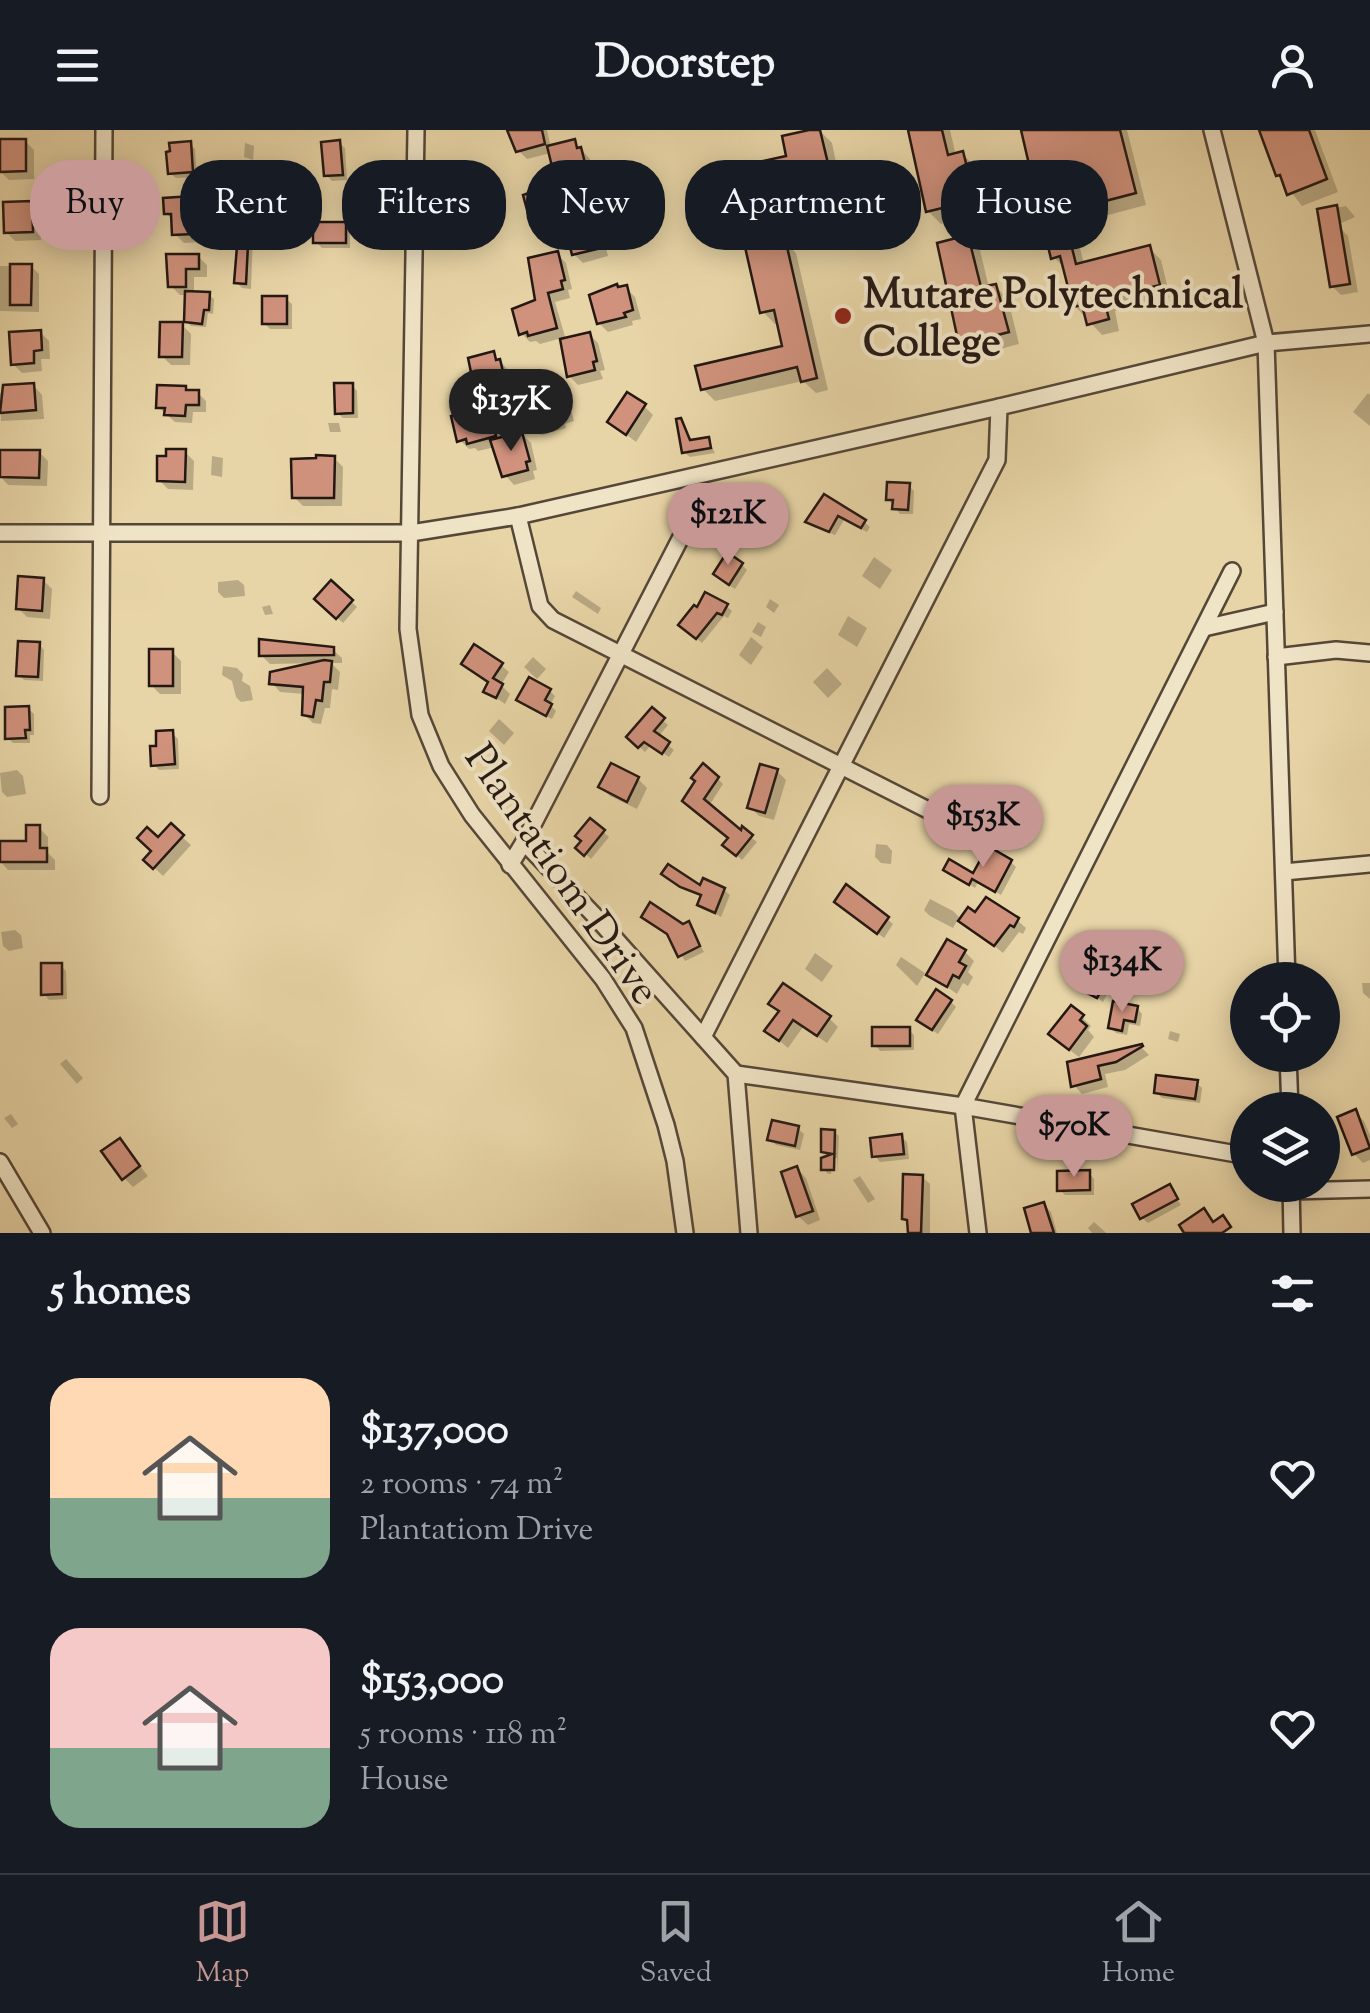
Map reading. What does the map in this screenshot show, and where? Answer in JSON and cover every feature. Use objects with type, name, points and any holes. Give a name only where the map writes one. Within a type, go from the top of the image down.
[{"type":"street","points":[[100,796],[104,130]]},
{"type":"street","name":"Plantatiom Drive","points":[[416,130],[408,629],[420,715],[441,766],[472,815],[603,979],[634,1028],[675,1160],[684,1233]]},
{"type":"street","points":[[1212,130],[1266,343],[1286,962]]},
{"type":"street","points":[[0,532],[410,533],[518,516],[1266,343],[1370,334]]},
{"type":"street","points":[[704,1037],[997,460],[1000,407]]},
{"type":"street","points":[[510,865],[694,512],[696,492]]},
{"type":"street","points":[[518,516],[540,606],[553,620],[928,810]]},
{"type":"street","points":[[978,1233],[963,1106],[1232,570]]},
{"type":"street","points":[[1204,628],[1275,612]]},
{"type":"street","points":[[1276,656],[1336,650],[1370,653]]},
{"type":"street","points":[[524,842],[736,1074],[750,1233]]},
{"type":"street","points":[[1284,872],[1370,864]]},
{"type":"street","points":[[736,1074],[963,1106],[1230,1153]]},
{"type":"street","points":[[0,1162],[42,1233]]},
{"type":"street","points":[[1340,1189],[1370,1189]]},
{"type":"street","points":[[1291,1202],[1292,1233]]},
{"type":"building","points":[[507,130],[542,130],[545,144],[516,152]]},
{"type":"building","points":[[820,130],[827,160],[768,160],[786,156],[782,136]]},
{"type":"building","points":[[908,130],[942,130],[948,155],[963,151],[965,160],[941,160],[941,208],[926,212],[921,160],[915,160]]},
{"type":"building","points":[[1021,130],[1120,130],[1136,193],[1108,200],[1108,160],[1028,160]]},
{"type":"building","points":[[1259,130],[1309,130],[1327,179],[1287,195]]},
{"type":"building","points":[[0,139],[26,139],[26,171],[0,172]]},
{"type":"building","points":[[575,139],[584,160],[550,160],[547,146]]},
{"type":"building","points":[[340,140],[342,175],[324,176],[321,142]]},
{"type":"building","points":[[191,141],[192,160],[180,160],[180,173],[168,174],[169,143]]},
{"type":"building","points":[[180,197],[180,235],[172,235],[171,214],[164,214],[163,198]]},
{"type":"building","points":[[30,201],[30,232],[4,233],[3,202]]},
{"type":"building","points":[[1337,205],[1350,284],[1330,287],[1317,209]]},
{"type":"building","points":[[322,222],[342,222],[342,243],[322,243]]},
{"type":"building","points":[[941,242],[941,250],[972,250],[981,287],[996,284],[1009,332],[959,345],[937,243]]},
{"type":"building","points":[[1150,245],[1160,285],[1104,299],[1109,319],[1087,325],[1082,305],[1073,307],[1060,256],[1051,259],[1049,250],[1072,250],[1076,264]]},
{"type":"building","points":[[237,250],[248,250],[246,284],[234,283]]},
{"type":"building","points":[[746,250],[788,250],[817,378],[801,382],[797,367],[701,390],[695,366],[782,346],[774,310],[760,313]]},
{"type":"building","points":[[558,251],[565,280],[561,281],[563,289],[548,293],[557,328],[519,335],[512,309],[535,300],[528,258]]},
{"type":"building","points":[[166,254],[199,254],[199,269],[186,269],[186,287],[168,287]]},
{"type":"building","points":[[10,264],[32,264],[31,305],[10,305]]},
{"type":"building","points":[[617,284],[627,285],[633,310],[624,313],[626,317],[597,324],[589,295]]},
{"type":"building","points":[[185,291],[210,292],[209,310],[204,310],[202,324],[184,322]]},
{"type":"building","points":[[262,296],[287,296],[287,324],[262,324]]},
{"type":"building","points":[[160,322],[183,322],[182,357],[159,357]]},
{"type":"building","points":[[41,330],[42,350],[34,351],[34,363],[11,365],[9,332]]},
{"type":"building","points":[[590,332],[597,361],[593,362],[595,370],[567,377],[560,339]]},
{"type":"building","points":[[494,351],[505,380],[501,381],[503,389],[486,393],[496,436],[467,444],[466,439],[457,442],[451,416],[478,406],[468,358]]},
{"type":"building","points":[[34,383],[36,410],[0,413],[3,385]]},
{"type":"building","points":[[334,383],[353,383],[353,413],[335,414]]},
{"type":"building","points":[[157,385],[199,390],[199,405],[186,405],[185,416],[164,415],[165,408],[156,408]]},
{"type":"building","points":[[559,385],[567,413],[531,427],[522,398]]},
{"type":"building","points":[[627,392],[646,404],[626,435],[607,422]]},
{"type":"building","points":[[681,418],[690,440],[709,437],[711,448],[682,453],[676,419]]},
{"type":"building","points":[[522,432],[530,461],[526,462],[528,470],[502,477],[490,440]]},
{"type":"building","points":[[166,449],[186,449],[185,482],[157,481],[157,456],[166,456]]},
{"type":"building","points":[[0,450],[40,450],[39,478],[0,477]]},
{"type":"building","points":[[335,456],[334,498],[292,498],[291,459]]},
{"type":"building","points":[[887,482],[910,483],[908,510],[892,509],[893,500],[886,500]]},
{"type":"building","points":[[824,494],[866,520],[861,528],[838,516],[829,532],[805,522]]},
{"type":"building","points":[[727,552],[743,563],[729,585],[713,574]]},
{"type":"building","points":[[18,576],[44,578],[42,611],[16,609]]},
{"type":"building","points":[[331,580],[353,600],[336,619],[314,599]]},
{"type":"building","points":[[705,592],[728,604],[696,639],[678,625],[694,605],[697,607]]},
{"type":"building","points":[[259,639],[334,647],[334,655],[259,656]]},
{"type":"building","points":[[18,641],[40,642],[38,677],[16,676]]},
{"type":"building","points":[[474,644],[503,663],[493,678],[503,684],[496,698],[483,692],[488,682],[461,664]]},
{"type":"building","points":[[149,649],[173,649],[173,686],[149,686]]},
{"type":"building","points":[[332,661],[330,682],[324,682],[322,701],[316,700],[313,717],[302,715],[303,687],[269,684],[270,672]]},
{"type":"building","points":[[529,677],[551,689],[545,700],[552,704],[546,716],[516,700]]},
{"type":"building","points":[[29,706],[30,730],[25,730],[26,738],[5,739],[5,707]]},
{"type":"building","points":[[652,707],[665,718],[654,731],[670,742],[662,754],[644,742],[638,748],[626,737]]},
{"type":"building","points":[[173,730],[175,764],[151,766],[150,746],[156,746],[156,731]]},
{"type":"building","points":[[611,763],[639,777],[627,802],[598,787]]},
{"type":"building","points":[[703,763],[719,777],[704,799],[741,830],[742,826],[753,835],[736,856],[722,845],[728,838],[682,801],[695,781],[691,778]]},
{"type":"building","points":[[760,764],[778,769],[765,813],[747,808]]},
{"type":"building","points":[[590,818],[605,830],[584,856],[575,848],[581,841],[575,836]]},
{"type":"building","points":[[171,823],[184,835],[153,869],[143,860],[151,851],[137,838],[147,827],[158,837]]},
{"type":"building","points":[[26,825],[40,825],[40,848],[47,848],[47,862],[0,862],[0,841],[26,841]]},
{"type":"building","points":[[988,846],[1012,860],[995,892],[972,879],[969,885],[943,870],[949,859],[973,873]]},
{"type":"building","points":[[668,864],[700,885],[703,878],[725,888],[715,913],[697,905],[701,895],[661,874]]},
{"type":"building","points":[[846,884],[889,917],[877,934],[834,902]]},
{"type":"building","points":[[986,897],[1019,918],[994,946],[958,921],[968,907],[975,912]]},
{"type":"building","points":[[650,902],[683,924],[689,921],[700,946],[678,957],[667,934],[641,917]]},
{"type":"building","points":[[947,939],[966,950],[959,962],[966,966],[959,978],[953,975],[947,987],[926,975]]},
{"type":"building","points":[[1096,959],[1113,968],[1097,998],[1081,990]]},
{"type":"building","points":[[41,963],[62,963],[62,994],[41,995]]},
{"type":"building","points":[[783,983],[831,1016],[817,1036],[793,1020],[779,1041],[764,1031],[779,1011],[768,1004]]},
{"type":"building","points":[[936,989],[952,1000],[932,1030],[916,1020]]},
{"type":"building","points":[[1113,1001],[1138,1006],[1135,1022],[1124,1020],[1122,1031],[1108,1028]]},
{"type":"building","points":[[1071,1005],[1084,1015],[1080,1020],[1087,1026],[1069,1050],[1048,1034]]},
{"type":"building","points":[[872,1027],[910,1027],[910,1046],[872,1046]]},
{"type":"building","points":[[1142,1044],[1116,1062],[1098,1066],[1101,1079],[1071,1087],[1067,1062]]},
{"type":"building","points":[[1156,1075],[1198,1080],[1195,1099],[1154,1093]]},
{"type":"building","points":[[1356,1109],[1370,1148],[1352,1155],[1340,1116]]},
{"type":"building","points":[[772,1120],[799,1126],[795,1146],[767,1140]]},
{"type":"building","points":[[821,1129],[835,1130],[834,1170],[821,1170],[821,1158],[832,1154],[821,1152]]},
{"type":"building","points":[[902,1134],[904,1154],[872,1157],[870,1138]]},
{"type":"building","points":[[120,1138],[140,1166],[122,1180],[101,1151]]},
{"type":"building","points":[[797,1166],[813,1211],[796,1217],[781,1172]]},
{"type":"building","points":[[1090,1170],[1090,1190],[1057,1191],[1057,1171]]},
{"type":"building","points":[[903,1174],[923,1175],[921,1233],[908,1233],[907,1220],[902,1219]]},
{"type":"building","points":[[1170,1184],[1178,1199],[1140,1219],[1132,1204]]},
{"type":"building","points":[[1044,1202],[1054,1233],[1031,1233],[1024,1208]]},
{"type":"building","points":[[1204,1208],[1213,1222],[1223,1215],[1231,1227],[1222,1233],[1184,1233],[1179,1225]]},
{"type":"place","name":"Mutare Polytechnical College","points":[[843,316]]}]
